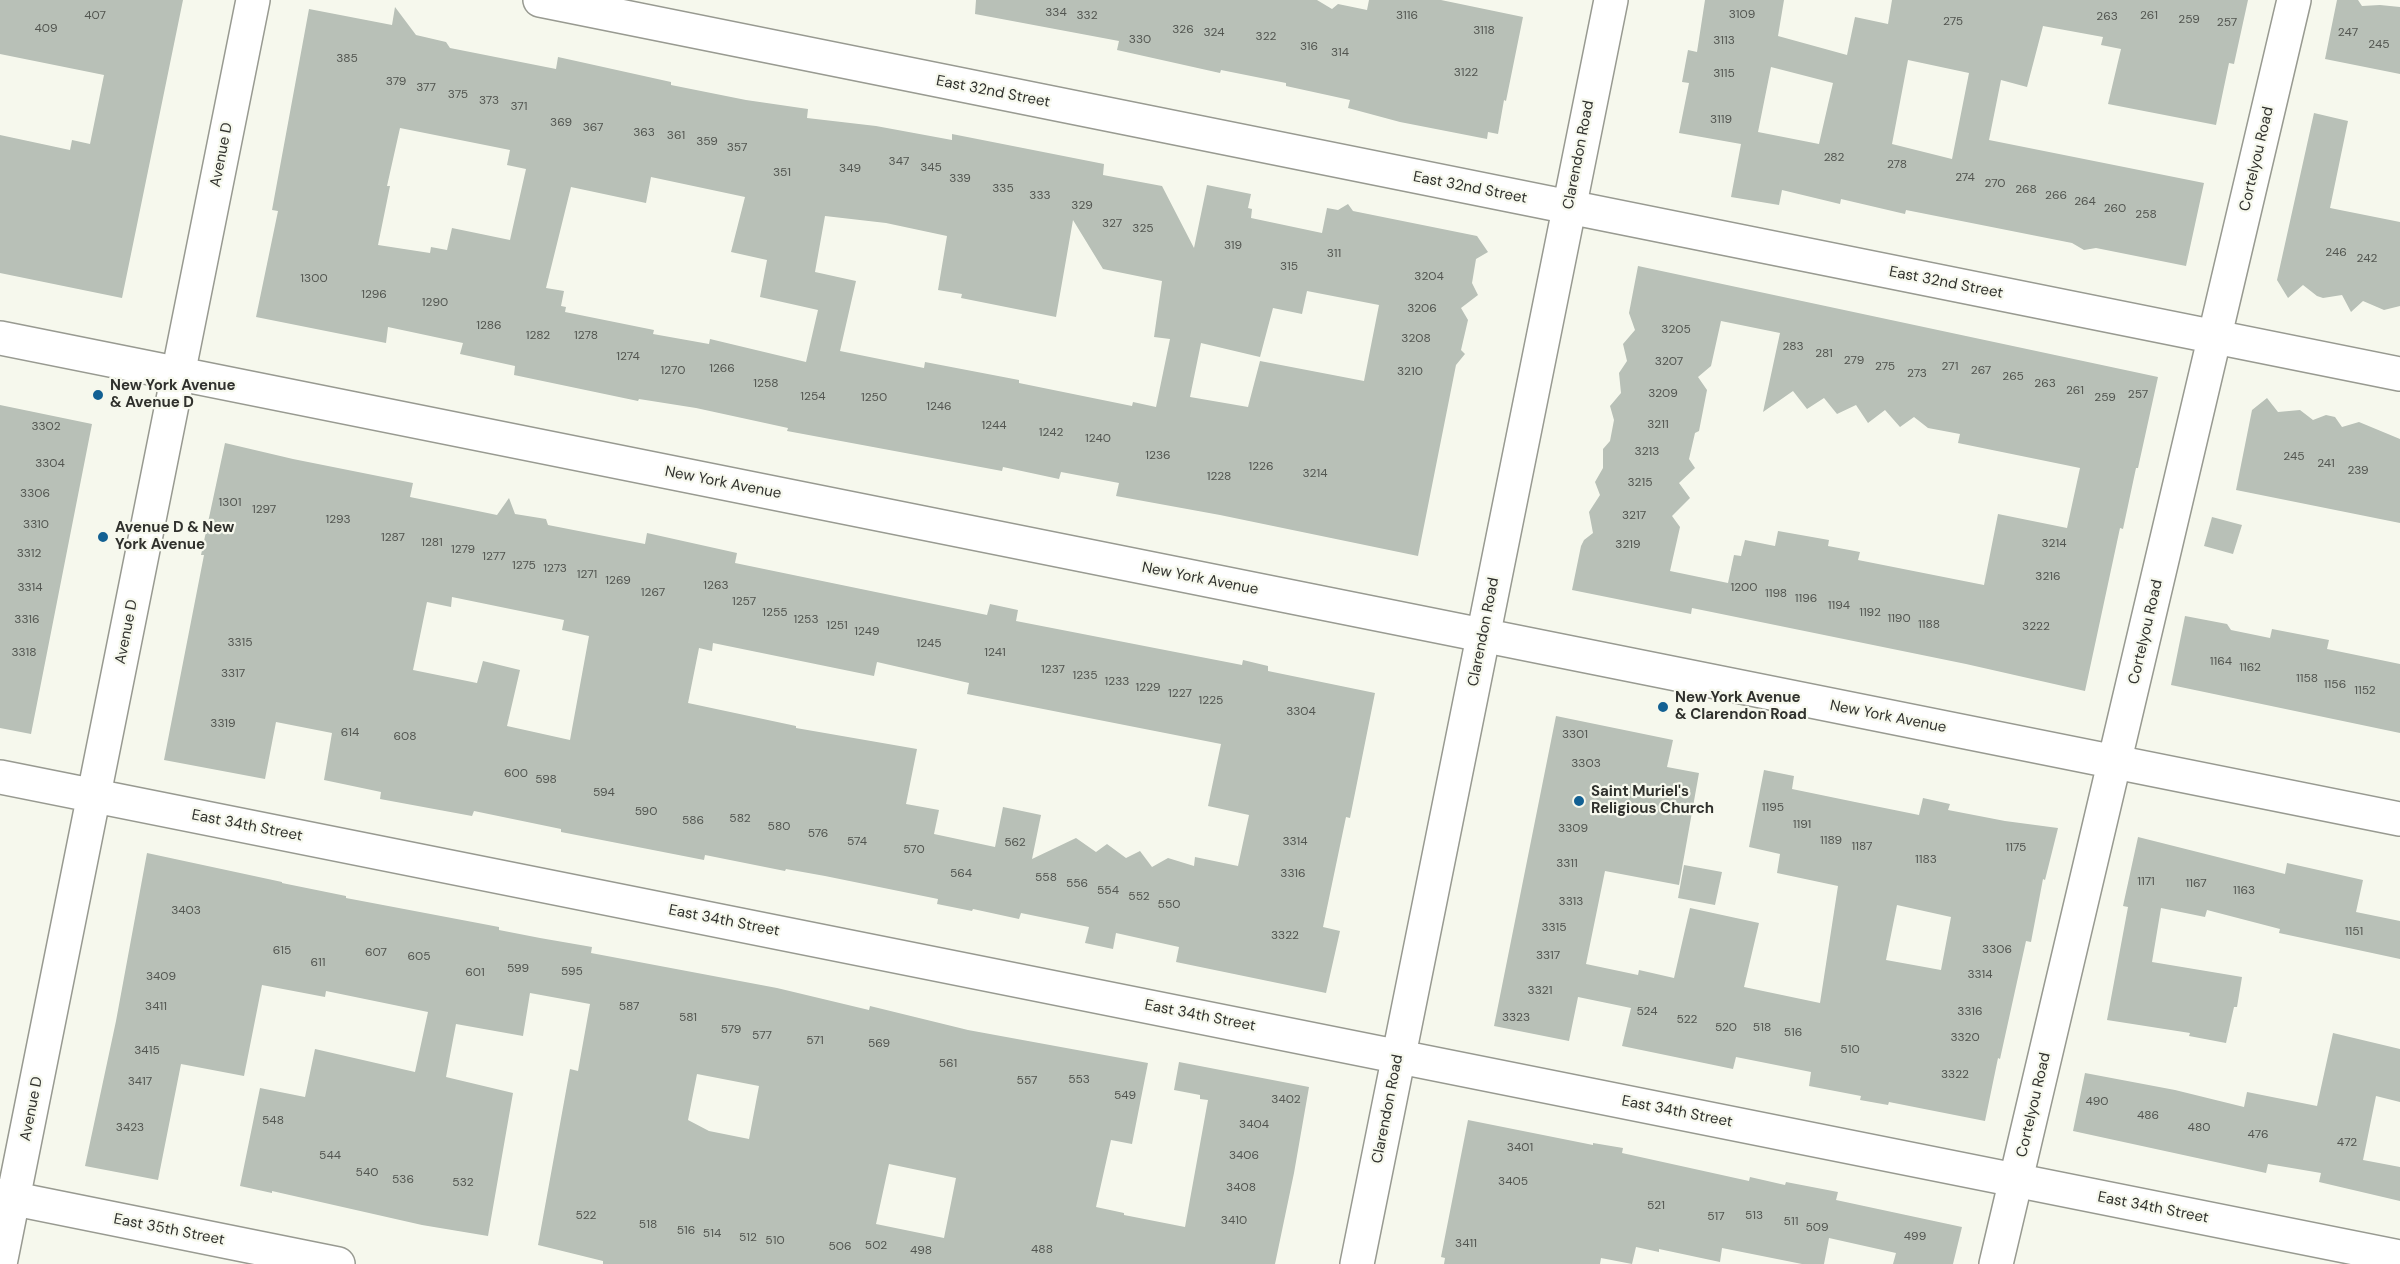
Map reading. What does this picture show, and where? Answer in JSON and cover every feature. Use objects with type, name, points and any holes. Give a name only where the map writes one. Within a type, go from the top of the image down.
[{"type":"street","name":"Avenue D","points":[[0,1264],[7,1198],[94,796],[253,0]]},
{"type":"street","name":"East 32nd Street","points":[[540,0],[2400,374]]},
{"type":"street","name":"Clarendon Road","points":[[1357,1264],[1611,0]]},
{"type":"street","name":"Cortelyou Road","points":[[1996,1264],[2116,763],[2294,0]]},
{"type":"street","name":"New York Avenue","points":[[0,338],[2400,819]]},
{"type":"street","name":"East 34th Street","points":[[0,777],[2400,1257]]},
{"type":"street","name":"East 35th Street","points":[[7,1198],[338,1264]]},
{"type":"building","points":[[0,0],[183,0],[122,298],[0,273],[0,135],[70,150],[72,140],[90,144],[104,75],[0,54]]},
{"type":"building","points":[[976,0],[1317,0],[1332,9],[1338,4],[1367,10],[1369,0],[1441,0],[1523,17],[1498,134],[1488,132],[1487,139],[1400,122],[1348,108],[1350,100],[1286,86],[1286,83],[1221,70],[1220,73],[1117,50],[1119,41],[975,14]]},
{"type":"building","points":[[1705,0],[1784,0],[1778,36],[1847,55],[1855,17],[1888,24],[1892,0],[2248,0],[2234,64],[2229,63],[2216,125],[2108,104],[2121,49],[2101,45],[2103,37],[2043,26],[2027,87],[2001,80],[1989,140],[2204,183],[2186,266],[2096,248],[2084,250],[2072,243],[1906,210],[1905,214],[1841,199],[1840,204],[1782,190],[1779,205],[1731,197],[1741,144],[1679,133],[1689,83],[1682,82],[1688,50],[1697,52]],"holes":[[[1908,60],[1969,73],[1952,159],[1892,144]],[[1771,67],[1833,83],[1819,144],[1758,132]]]},
{"type":"building","points":[[2337,0],[2358,0],[2362,6],[2400,7],[2400,74],[2325,59]]},
{"type":"building","points":[[395,7],[416,35],[446,42],[450,48],[556,69],[558,57],[671,82],[671,85],[746,100],[808,109],[807,118],[876,126],[952,140],[952,134],[1104,164],[1103,175],[1162,186],[1194,248],[1207,185],[1251,194],[1248,208],[1252,209],[1251,218],[1322,233],[1327,208],[1338,210],[1348,204],[1353,211],[1477,236],[1488,252],[1476,259],[1472,283],[1478,295],[1461,308],[1468,320],[1461,350],[1465,354],[1456,365],[1418,556],[1116,496],[1119,483],[1061,472],[1059,479],[1003,467],[1002,471],[787,431],[788,428],[696,408],[639,399],[638,401],[514,375],[515,366],[460,354],[463,343],[388,327],[386,343],[256,317],[278,211],[272,210],[309,9],[392,25]],"holes":[[[400,128],[510,150],[507,165],[526,169],[510,240],[452,228],[447,250],[431,247],[430,253],[378,245],[390,186],[387,186]],[[651,177],[745,197],[731,252],[767,260],[760,297],[818,310],[806,362],[710,339],[709,344],[653,334],[654,330],[565,312],[566,307],[561,306],[564,291],[546,288],[571,187],[646,203]],[[825,216],[886,223],[947,236],[938,290],[962,294],[961,298],[1056,317],[1073,220],[1103,269],[1162,281],[1154,337],[1170,339],[1156,407],[1133,402],[1132,406],[1019,383],[1019,380],[925,362],[924,368],[840,351],[856,281],[815,272]],[[1307,291],[1379,305],[1364,381],[1260,361],[1248,407],[1190,397],[1201,343],[1260,357],[1273,308],[1302,314]]]},
{"type":"building","points":[[2314,113],[2348,121],[2330,208],[2400,222],[2400,306],[2384,310],[2363,301],[2351,312],[2342,295],[2323,298],[2303,285],[2288,298],[2277,280]]},
{"type":"building","points":[[1638,266],[2158,377],[2123,529],[2120,528],[2085,691],[1966,664],[1692,608],[1691,614],[1572,590],[1581,546],[1584,540],[1593,533],[1589,512],[1600,495],[1595,482],[1603,468],[1603,449],[1610,441],[1614,420],[1610,406],[1621,393],[1619,373],[1627,361],[1623,344],[1635,330],[1629,313]],"holes":[[[1721,321],[1780,333],[1763,412],[1793,391],[1807,409],[1824,398],[1837,414],[1856,405],[1868,423],[1885,410],[1900,427],[1914,417],[1928,428],[1960,434],[1958,443],[2080,468],[2067,528],[1998,514],[1984,585],[1858,560],[1860,552],[1828,546],[1829,540],[1778,531],[1775,546],[1745,540],[1741,556],[1734,555],[1728,583],[1670,571],[1680,527],[1672,516],[1690,498],[1679,483],[1695,468],[1689,459],[1695,433],[1699,431],[1707,390],[1698,377],[1711,366]]]},
{"type":"building","points":[[2267,398],[2278,412],[2300,410],[2313,420],[2326,415],[2335,417],[2342,427],[2359,422],[2400,439],[2400,523],[2236,490],[2252,410]]},
{"type":"building","points":[[0,405],[92,424],[31,734],[0,728]]},
{"type":"building","points":[[225,443],[413,483],[410,497],[497,515],[509,498],[515,514],[546,519],[548,525],[645,544],[647,533],[737,553],[735,563],[987,615],[990,604],[1018,610],[1016,621],[1242,665],[1243,660],[1268,666],[1268,671],[1375,693],[1350,818],[1346,817],[1323,927],[1340,931],[1326,993],[1176,962],[1179,947],[1116,933],[1113,949],[1085,943],[1089,927],[1021,913],[1019,919],[973,909],[972,911],[937,904],[938,899],[825,876],[786,869],[785,871],[705,855],[704,860],[561,832],[561,829],[474,811],[472,816],[380,799],[381,792],[324,780],[332,733],[276,722],[265,779],[164,760],[204,555],[201,555]],"holes":[[[452,597],[564,620],[562,630],[589,636],[570,740],[507,726],[520,670],[483,661],[477,683],[413,670],[427,602],[451,607]],[[713,643],[874,676],[877,662],[969,683],[967,694],[1221,744],[1208,806],[1249,815],[1238,866],[1195,857],[1194,866],[1168,858],[1152,867],[1140,851],[1126,858],[1107,844],[1096,852],[1076,838],[1032,859],[1041,815],[1003,807],[995,847],[934,834],[939,810],[906,804],[917,749],[796,728],[796,726],[688,703],[699,648],[712,651]]]},
{"type":"building","points":[[2212,517],[2242,525],[2233,554],[2204,546]]},
{"type":"building","points":[[2185,616],[2227,624],[2231,630],[2270,638],[2272,629],[2329,640],[2327,649],[2400,664],[2400,733],[2171,685]]},
{"type":"building","points":[[1556,716],[1673,740],[1667,767],[1699,773],[1679,885],[1605,871],[1586,964],[1638,975],[1639,970],[1674,978],[1690,908],[1759,923],[1744,987],[1820,1003],[1838,886],[1777,873],[1780,854],[1749,847],[1764,770],[1794,776],[1792,789],[1919,815],[1923,798],[1950,804],[1948,810],[2058,828],[2045,880],[2043,879],[2031,942],[2026,941],[1985,1121],[1889,1102],[1888,1105],[1860,1100],[1861,1096],[1809,1086],[1811,1072],[1736,1057],[1733,1069],[1622,1046],[1631,1008],[1578,997],[1569,1041],[1494,1026]],"holes":[[[1897,905],[1951,917],[1941,970],[1886,960]]]},
{"type":"building","points":[[2138,837],[2285,874],[2287,863],[2363,880],[2356,912],[2400,921],[2400,959],[2279,933],[2280,929],[2207,910],[2205,917],[2161,908],[2152,962],[2242,977],[2237,1007],[2234,1007],[2226,1043],[2189,1036],[2190,1033],[2107,1020],[2128,907],[2123,906]]},
{"type":"building","points":[[147,853],[346,896],[346,898],[592,947],[591,953],[777,988],[869,1010],[870,1006],[968,1030],[1148,1063],[1132,1144],[1111,1140],[1096,1207],[1124,1213],[1124,1215],[1185,1227],[1208,1100],[1200,1099],[1200,1095],[1174,1090],[1179,1062],[1309,1087],[1275,1264],[603,1264],[603,1261],[538,1245],[570,1069],[578,1071],[590,1004],[530,993],[523,1036],[456,1024],[446,1077],[513,1093],[488,1236],[422,1225],[272,1191],[272,1193],[240,1186],[260,1088],[305,1097],[315,1049],[415,1072],[428,1012],[326,991],[325,997],[262,985],[244,1076],[181,1064],[158,1180],[85,1166],[116,1021]],"holes":[[[697,1074],[759,1086],[749,1139],[709,1131],[688,1120]],[[889,1164],[956,1178],[944,1238],[876,1224]]]},
{"type":"building","points":[[1684,865],[1722,872],[1715,905],[1678,898]]},
{"type":"building","points":[[2333,1033],[2400,1049],[2400,1102],[2376,1096],[2363,1160],[2400,1167],[2400,1201],[2319,1182],[2321,1173],[2268,1164],[2266,1173],[2073,1131],[2085,1073],[2175,1090],[2244,1107],[2247,1092],[2317,1106]]},
{"type":"building","points":[[1468,1120],[1593,1145],[1593,1143],[1623,1148],[1622,1153],[1749,1181],[1750,1177],[1785,1185],[1786,1182],[1838,1192],[1836,1200],[1962,1227],[1953,1264],[1893,1264],[1896,1253],[1829,1238],[1824,1264],[1802,1264],[1722,1248],[1720,1262],[1659,1249],[1659,1252],[1636,1247],[1632,1264],[1601,1258],[1600,1264],[1444,1264],[1445,1258],[1441,1257]]},
{"type":"place","name":"New York Avenue & Avenue D","points":[[98,395]]},
{"type":"place","name":"Avenue D & New York Avenue","points":[[103,537]]},
{"type":"place","name":"New York Avenue & Clarendon Road","points":[[1663,707]]},
{"type":"place","name":"Saint Muriel's Religious Church","points":[[1579,801]]}]
